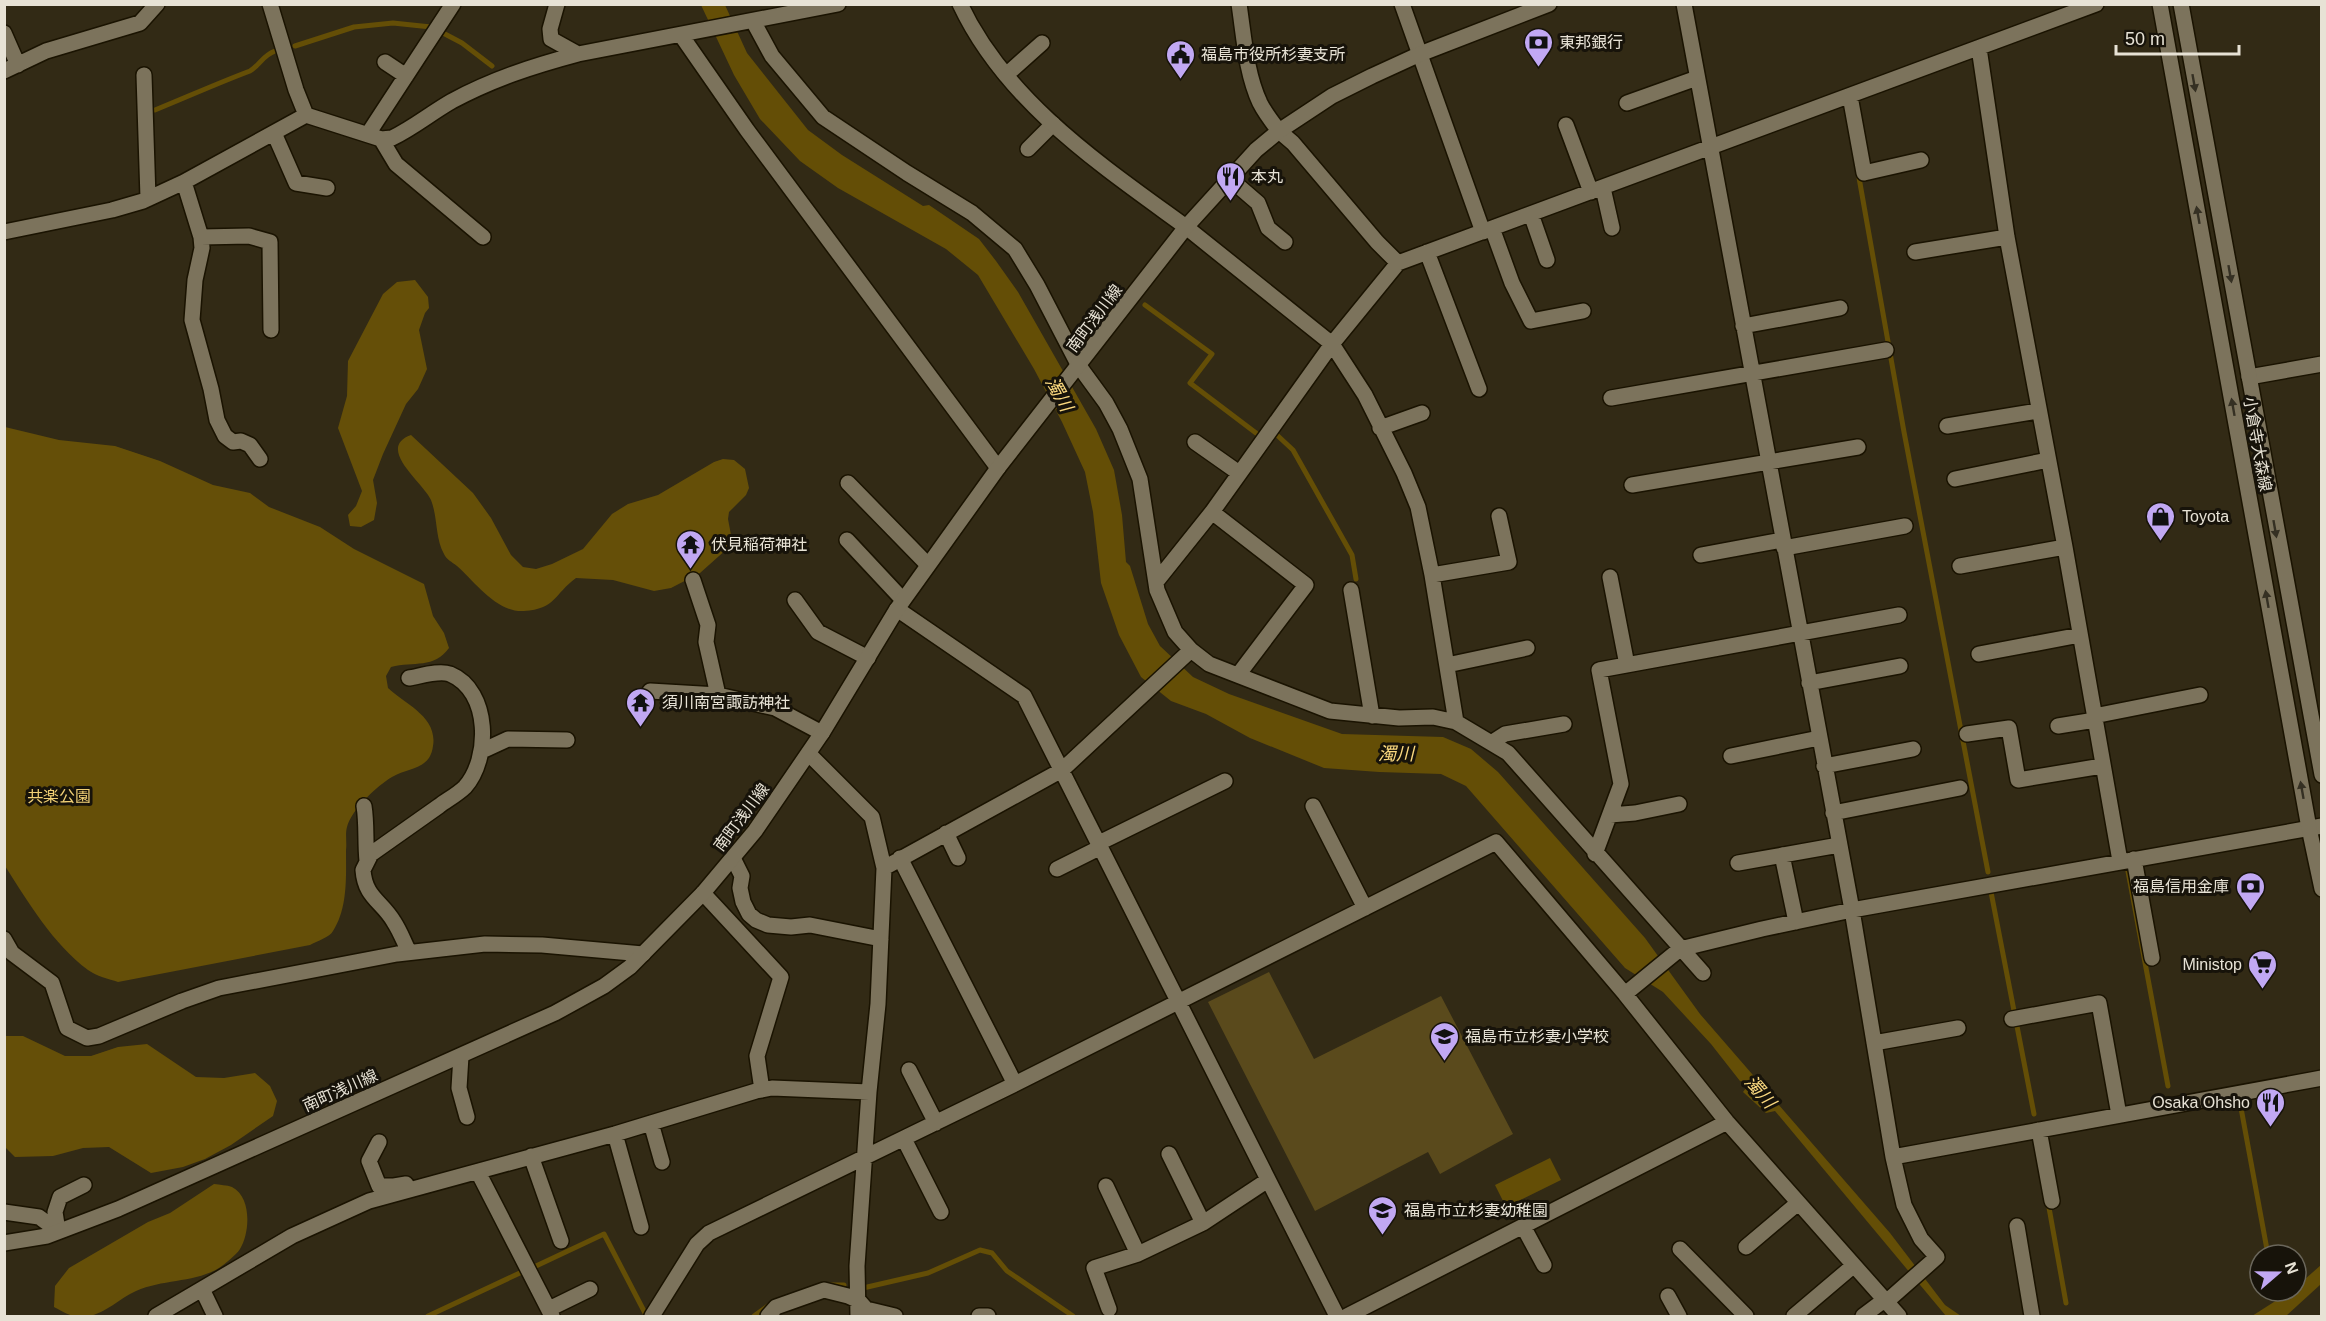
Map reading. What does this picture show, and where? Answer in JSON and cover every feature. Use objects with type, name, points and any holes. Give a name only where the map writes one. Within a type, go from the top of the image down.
[{"type":"street","points":[[4,33],[11,68],[46,51],[140,23],[157,4]]},
{"type":"street","points":[[270,4],[306,115]]},
{"type":"street","points":[[374,136],[406,76],[453,4]]},
{"type":"street","points":[[557,4],[550,29],[551,39],[578,54]]},
{"type":"street","points":[[4,232],[112,210],[148,198],[184,182],[306,115],[374,136],[398,135],[449,103],[515,71],[578,54],[838,4]]},
{"type":"street","points":[[960,4],[985,50],[1021,93],[1053,124],[1122,181],[1186,227],[1332,344],[1365,395],[1404,473],[1418,507],[1432,575],[1456,722]]},
{"type":"street","points":[[1239,4],[1248,62],[1261,105],[1279,131],[1293,143],[1377,242],[1398,263]]},
{"type":"street","points":[[1402,4],[1488,230],[1531,321],[1583,310]]},
{"type":"street","name":"南町浅川線","points":[[4,1243],[47,1236],[118,1209],[575,1003],[630,967],[703,893],[755,831],[809,754],[900,604],[998,468],[1186,227],[1229,178],[1256,150],[1279,131],[1332,96],[1420,54],[1549,4]]},
{"type":"street","points":[[1684,4],[1851,910],[1893,1157],[1904,1205],[1921,1239],[1937,1257],[1863,1317]]},
{"type":"street","points":[[1156,582],[1212,512],[1332,344],[1398,263],[2096,4]]},
{"type":"street","name":"小倉寺大森線","points":[[2160,4],[2315,827],[2322,889]]},
{"type":"street","points":[[2181,4],[2322,775]]},
{"type":"street","points":[[747,22],[823,117],[972,213],[1015,249],[1037,285],[1077,369],[1106,403],[1134,461],[1140,479],[1156,582],[1175,632],[1190,652],[1209,663],[1330,711],[1399,718],[1433,717],[1456,722],[1508,753],[1595,854],[1703,973]]},
{"type":"street","points":[[681,35],[747,129],[998,468]]},
{"type":"street","points":[[1006,75],[1042,43]]},
{"type":"street","points":[[1979,48],[2007,237],[2065,547],[2102,766],[2152,958]]},
{"type":"street","points":[[385,62],[406,76]]},
{"type":"street","points":[[144,75],[148,198]]},
{"type":"street","points":[[1627,103],[1696,78]]},
{"type":"street","points":[[1850,96],[1864,173],[1921,160]]},
{"type":"street","points":[[1028,149],[1053,124]]},
{"type":"street","points":[[1566,125],[1612,228]]},
{"type":"street","points":[[274,134],[296,183],[327,188]]},
{"type":"street","points":[[374,136],[396,164],[483,237]]},
{"type":"street","points":[[1229,178],[1258,203],[1268,228],[1286,242]]},
{"type":"street","points":[[184,182],[201,237],[201,258],[195,280],[192,320],[217,420],[225,436],[233,442],[241,441],[250,445],[260,459]]},
{"type":"street","points":[[1531,214],[1547,261]]},
{"type":"street","points":[[201,237],[249,236],[270,242],[271,330]]},
{"type":"street","points":[[1915,252],[2007,237]]},
{"type":"street","points":[[1427,252],[1479,389]]},
{"type":"street","points":[[1743,326],[1840,308]]},
{"type":"street","points":[[1611,398],[1886,350]]},
{"type":"street","points":[[2249,377],[2322,364]]},
{"type":"street","points":[[1947,426],[2038,411]]},
{"type":"street","points":[[1380,428],[1422,413]]},
{"type":"street","points":[[1195,442],[1239,473]]},
{"type":"street","points":[[1632,485],[1768,464],[1858,447]]},
{"type":"street","points":[[1955,479],[2048,460]]},
{"type":"street","points":[[848,483],[928,565]]},
{"type":"street","points":[[1212,512],[1306,585],[1238,675]]},
{"type":"street","points":[[1432,575],[1509,562],[1499,516]]},
{"type":"street","points":[[1701,555],[1905,526]]},
{"type":"street","points":[[847,540],[900,604],[1024,696],[1337,1317]]},
{"type":"street","points":[[1960,566],[2065,547]]},
{"type":"street","points":[[1610,577],[1627,665]]},
{"type":"street","points":[[693,580],[708,625],[706,642],[718,695]]},
{"type":"street","points":[[1351,590],[1372,716]]},
{"type":"street","points":[[795,600],[818,632],[868,658]]},
{"type":"street","points":[[1595,854],[1621,784],[1599,670],[1899,615]]},
{"type":"street","points":[[1979,654],[2080,635]]},
{"type":"street","points":[[1447,665],[1527,648]]},
{"type":"street","points":[[884,868],[1062,770],[1190,652]]},
{"type":"street","points":[[1809,683],[1900,666]]},
{"type":"street","points":[[409,678],[449,674],[467,687],[477,705],[484,734],[482,756],[465,787],[371,854],[363,870],[370,895],[394,921],[409,952]]},
{"type":"street","points":[[650,691],[718,695],[775,708],[822,733]]},
{"type":"street","points":[[2058,726],[2199,695]]},
{"type":"street","points":[[1491,743],[1505,735],[1564,724]]},
{"type":"street","points":[[1967,734],[2009,728],[2018,780],[2102,766]]},
{"type":"street","points":[[1731,756],[1819,738]]},
{"type":"street","points":[[482,751],[508,739],[567,740]]},
{"type":"street","points":[[1824,766],[1913,749]]},
{"type":"street","points":[[809,754],[872,818],[884,868],[878,1004],[869,1092],[857,1266],[859,1309]]},
{"type":"street","points":[[1057,869],[1225,781]]},
{"type":"street","points":[[1833,813],[1960,788]]},
{"type":"street","points":[[1610,814],[1635,813],[1679,804]]},
{"type":"street","points":[[364,806],[367,861]]},
{"type":"street","points":[[1313,806],[1365,908]]},
{"type":"street","points":[[1625,994],[1680,949],[1851,910],[2315,827]]},
{"type":"street","points":[[946,833],[958,858]]},
{"type":"street","points":[[652,1317],[698,1244],[709,1233],[1015,1084],[1496,842],[1625,994],[1727,1122],[1853,1266],[1888,1299],[1899,1317]]},
{"type":"street","points":[[1738,863],[1839,845]]},
{"type":"street","points":[[1782,855],[1796,922]]},
{"type":"street","points":[[733,858],[742,876],[740,888],[743,902],[749,914],[756,920],[768,926],[810,925],[881,939]]},
{"type":"street","points":[[900,858],[1015,1084]]},
{"type":"street","points":[[703,893],[781,977],[756,1056],[762,1090]]},
{"type":"street","points":[[4,939],[12,953],[52,983],[67,1028],[87,1038],[99,1036],[219,988],[409,952],[485,945],[542,945],[643,954]]},
{"type":"street","points":[[2012,1019],[2099,1003],[2119,1115]]},
{"type":"street","points":[[1874,1042],[1958,1028]]},
{"type":"street","points":[[461,1056],[459,1088],[466,1117]]},
{"type":"street","points":[[909,1070],[936,1123]]},
{"type":"street","points":[[1893,1157],[2322,1078]]},
{"type":"street","points":[[156,1317],[292,1236],[369,1201],[615,1134],[762,1090],[772,1088],[869,1092]]},
{"type":"street","points":[[1347,1317],[1727,1122]]},
{"type":"street","points":[[651,1123],[662,1162]]},
{"type":"street","points":[[2039,1130],[2052,1202]]},
{"type":"street","points":[[615,1134],[641,1227]]},
{"type":"street","points":[[904,1139],[941,1212]]},
{"type":"street","points":[[380,1142],[369,1161],[379,1186],[415,1182],[429,1185]]},
{"type":"street","points":[[1169,1154],[1203,1223]]},
{"type":"street","points":[[531,1156],[561,1241]]},
{"type":"street","points":[[478,1172],[550,1313],[590,1289]]},
{"type":"street","points":[[1109,1309],[1094,1269],[1138,1254],[1203,1223],[1268,1180]]},
{"type":"street","points":[[58,1231],[55,1212],[60,1197],[84,1185]]},
{"type":"street","points":[[1106,1186],[1138,1254]]},
{"type":"street","points":[[1746,1247],[1798,1203]]},
{"type":"street","points":[[4,1212],[39,1217],[58,1231]]},
{"type":"street","points":[[1523,1226],[1544,1265]]},
{"type":"street","points":[[2017,1226],[2032,1317]]},
{"type":"street","points":[[1680,1249],[1746,1317]]},
{"type":"street","points":[[1794,1317],[1853,1266]]},
{"type":"street","points":[[202,1289],[215,1317]]},
{"type":"street","points":[[768,1317],[776,1307],[824,1290],[832,1291],[859,1309],[895,1317]]},
{"type":"street","points":[[1668,1296],[1679,1317]]},
{"type":"street","points":[[979,1317],[988,1317]]},
{"type":"shaded area","points":[[1269,972],[1314,1059],[1441,996],[1513,1134],[1440,1174],[1428,1152],[1315,1211],[1208,1002]]},
{"type":"green space","points":[[415,280],[428,297],[429,308],[419,330],[427,369],[418,389],[406,404],[373,480],[377,503],[374,520],[361,527],[350,526],[348,515],[356,506],[362,491],[338,428],[347,396],[348,361],[383,294],[397,282]]},
{"type":"green space","name":"共楽公園","points":[[5,427],[59,440],[115,446],[160,461],[213,485],[250,493],[269,507],[320,527],[354,549],[424,584],[433,616],[444,633],[449,648],[443,655],[430,662],[391,667],[386,676],[388,688],[419,712],[430,727],[433,736],[431,754],[423,764],[392,777],[379,786],[354,813],[346,833],[344,902],[338,922],[326,937],[310,945],[118,982],[91,972],[75,960],[42,922],[5,866]]},
{"type":"green space","points":[[411,435],[473,493],[491,518],[511,555],[523,567],[536,569],[583,549],[612,514],[628,504],[658,495],[714,462],[723,459],[734,460],[745,469],[749,488],[746,495],[729,512],[731,535],[728,548],[700,573],[671,588],[654,591],[613,580],[576,578],[549,604],[535,610],[514,610],[487,595],[445,556],[439,541],[431,500],[400,457],[398,448],[401,441]]},
{"type":"green space","points":[[5,1036],[23,1036],[65,1056],[91,1056],[118,1047],[147,1044],[196,1077],[224,1078],[255,1073],[270,1086],[277,1101],[273,1116],[231,1145],[205,1159],[183,1167],[151,1173],[109,1147],[83,1148],[53,1156],[15,1157],[5,1147]]},
{"type":"green space","points":[[214,1184],[230,1186],[238,1192],[246,1207],[247,1216],[243,1242],[238,1251],[219,1268],[199,1276],[146,1287],[94,1315],[74,1316],[54,1307],[55,1286],[69,1268],[148,1222],[170,1213]]},
{"type":"water","name":"濁川","points":[[701,5],[725,5],[747,53],[808,130],[842,155],[923,206],[929,205],[979,239],[996,261],[1018,292],[1096,429],[1114,470],[1122,515],[1126,562],[1130,566],[1148,624],[1160,646],[1193,677],[1229,694],[1342,734],[1443,737],[1471,749],[1498,772],[1645,938],[1700,1014],[1890,1233],[1945,1305],[1961,1316],[1946,1316],[1775,1111],[1766,1113],[1743,1092],[1749,1084],[1740,1081],[1711,1044],[1663,992],[1625,968],[1466,786],[1441,774],[1324,768],[1250,738],[1206,714],[1171,701],[1141,677],[1119,635],[1101,583],[1093,512],[1085,472],[1034,369],[978,275],[946,249],[838,188],[800,161],[760,119],[734,75]]},
{"type":"water","points":[[1550,1158],[1561,1180],[1506,1207],[1495,1185]]},
{"type":"water","points":[[2321,1265],[2321,1284],[2308,1296],[2308,1276]]},
{"type":"water","points":[[2272,1303],[2300,1303],[2286,1316],[2252,1316]]},
{"type":"waterway","points":[[295,46],[354,27],[393,23],[431,27]]},
{"type":"waterway","points":[[443,33],[462,43],[492,66]]},
{"type":"waterway","points":[[155,110],[250,71],[267,55],[275,51]]},
{"type":"waterway","points":[[1858,172],[1904,432],[1988,872]]},
{"type":"waterway","points":[[1145,305],[1212,354],[1190,383],[1256,433]]},
{"type":"waterway","points":[[1278,436],[1293,450],[1352,555],[1356,579]]},
{"type":"waterway","points":[[2127,866],[2168,1086]]},
{"type":"waterway","points":[[1991,892],[2034,1114]]},
{"type":"waterway","points":[[2239,1097],[2266,1243]]},
{"type":"waterway","points":[[2048,1202],[2066,1303]]},
{"type":"waterway","points":[[536,1266],[604,1234],[645,1313]]},
{"type":"waterway","points":[[863,1288],[928,1273],[980,1250],[992,1253],[1007,1271],[1073,1316]]},
{"type":"waterway","points":[[428,1316],[522,1272]]},
{"type":"waterway","points":[[829,1285],[844,1285]]},
{"type":"waterway","points":[[754,1316],[772,1303]]},
{"type":"place","name":"東邦銀行","points":[[1538,68]]},
{"type":"place","name":"福島市役所杉妻支所","points":[[1180,80]]},
{"type":"place","name":"本丸","points":[[1230,202]]},
{"type":"place","name":"Toyota","points":[[2161,542]]},
{"type":"place","name":"伏見稲荷神社","points":[[690,570]]},
{"type":"place","name":"須川南宮諏訪神社","points":[[641,728]]},
{"type":"place","name":"福島信用金庫","points":[[2250,912]]},
{"type":"place","name":"Ministop","points":[[2263,990]]},
{"type":"place","name":"福島市立杉妻小学校","points":[[1444,1062]]},
{"type":"place","name":"Osaka Ohsho","points":[[2271,1128]]},
{"type":"place","name":"福島市立杉妻幼稚園","points":[[1383,1236]]}]
